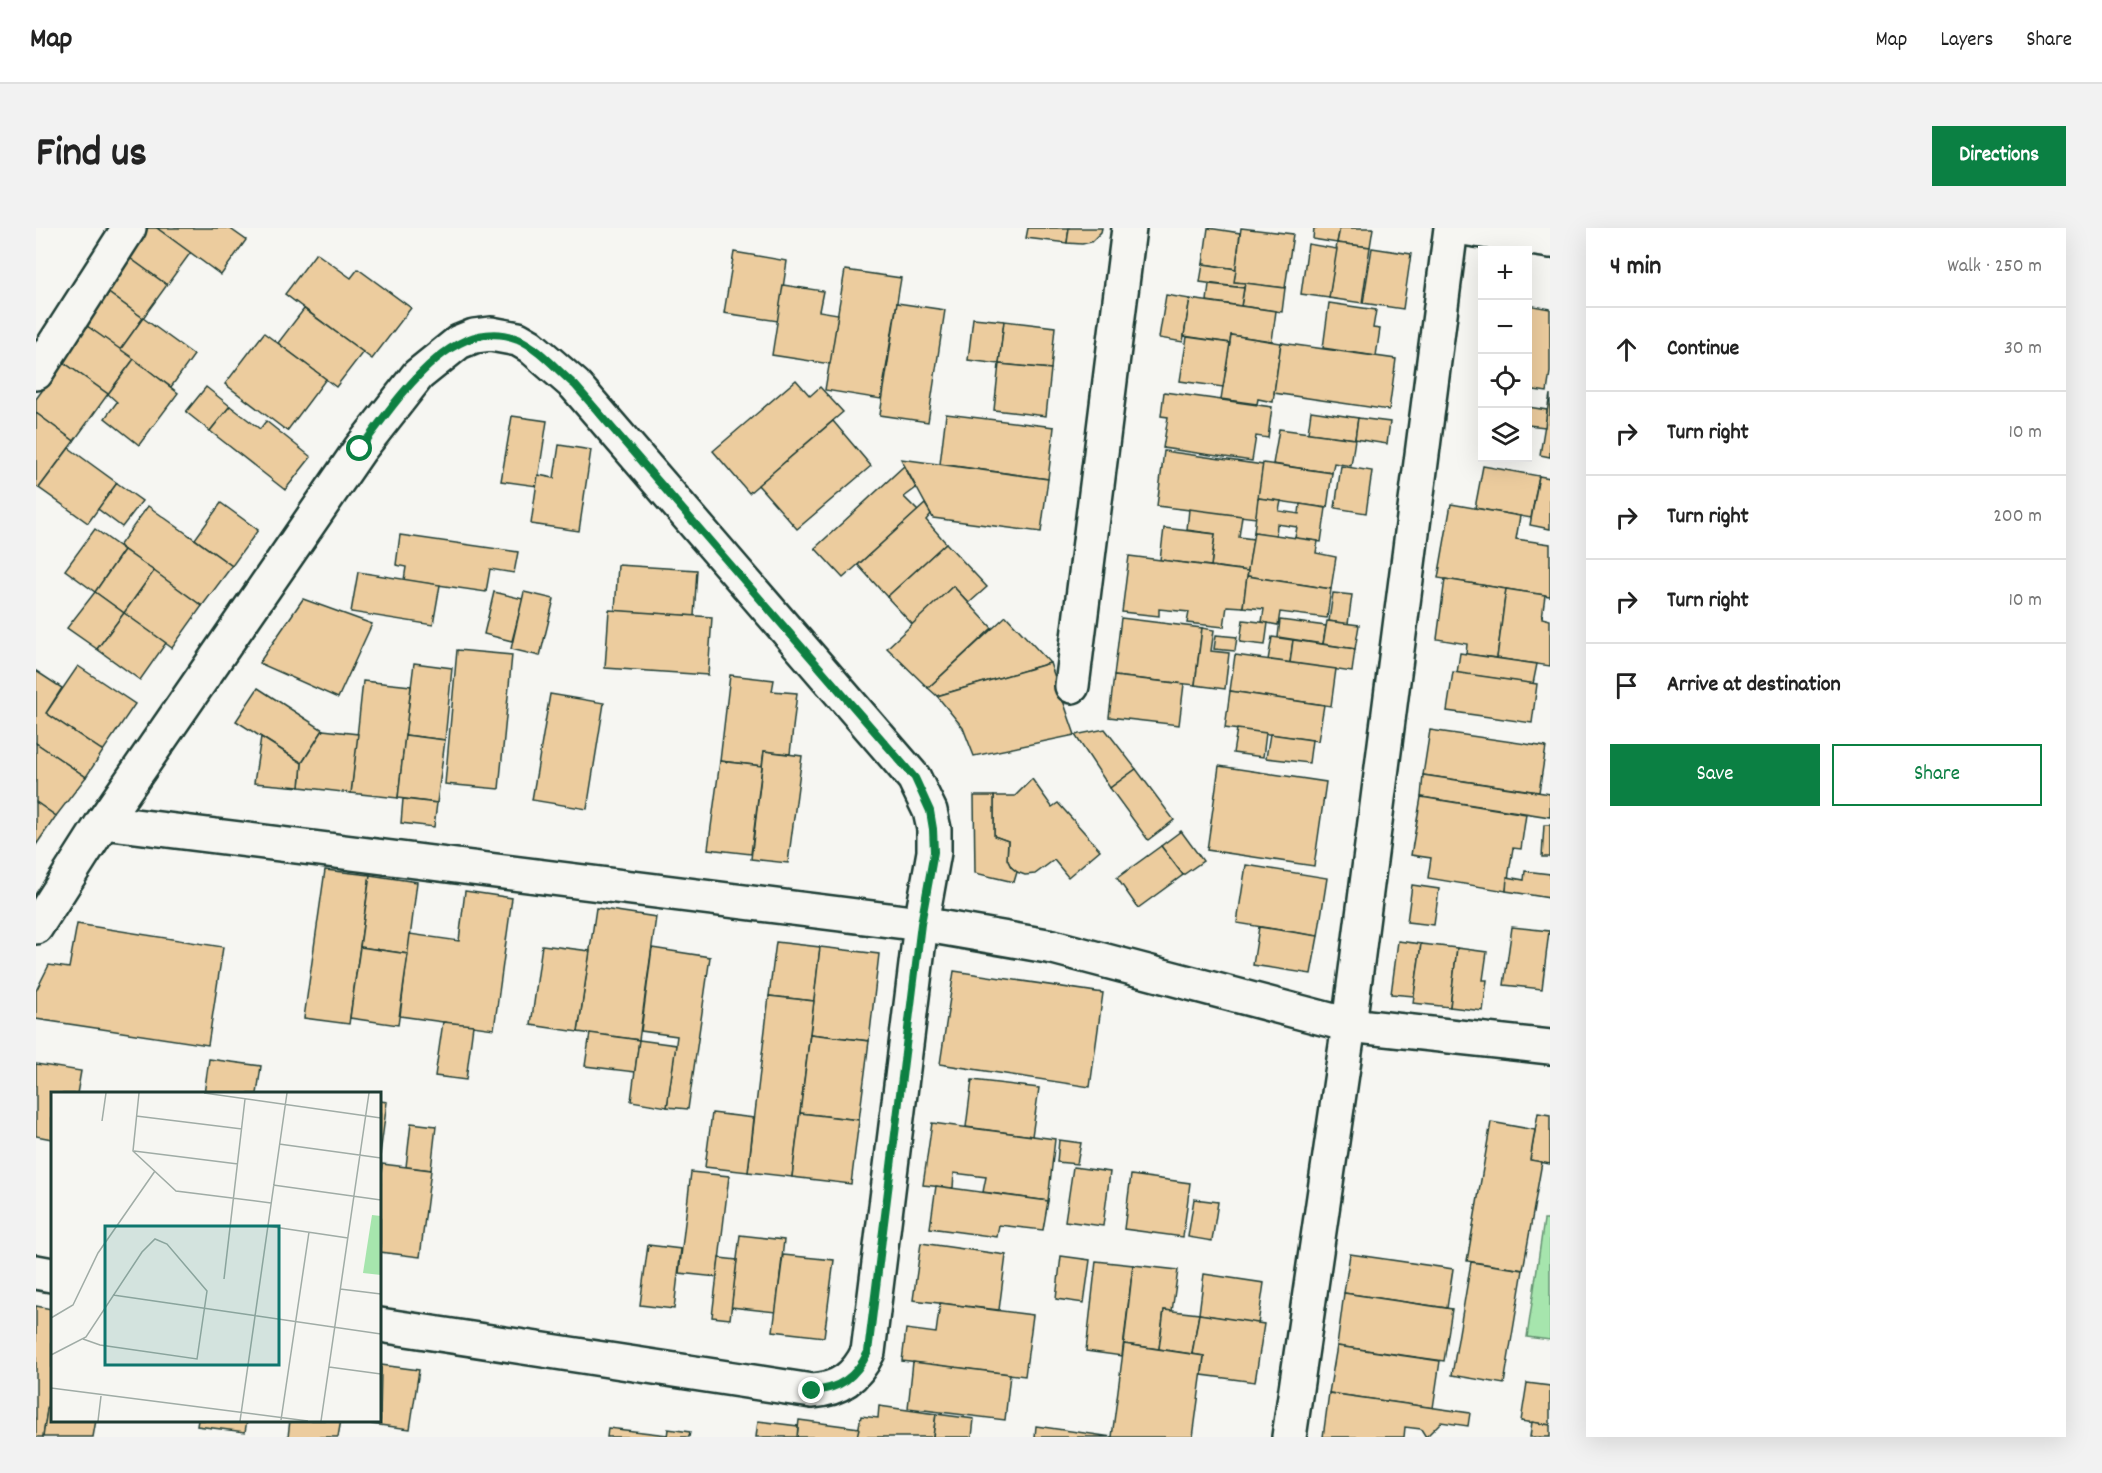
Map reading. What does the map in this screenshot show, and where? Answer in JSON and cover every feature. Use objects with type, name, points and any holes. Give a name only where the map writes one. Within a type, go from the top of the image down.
[{"type":"street","points":[[36,373],[129,228]]},
{"type":"street","points":[[1072,686],[1129,228]]},
{"type":"street","points":[[1289,1437],[1349,1025],[1451,228]]},
{"type":"street","points":[[1462,228],[1550,241]]},
{"type":"street","points":[[36,927],[103,822],[360,449],[418,375],[459,342],[474,336],[505,335],[530,346],[575,385],[915,778],[923,794],[933,829],[934,852],[921,924],[868,1352],[861,1367],[849,1379],[838,1386],[812,1391],[381,1324]]},
{"type":"street","points":[[103,822],[921,924],[1053,947],[1349,1025],[1550,1047]]},
{"type":"street","points":[[36,1272],[51,1275]]},
{"type":"green space","points":[[1544,1220],[1550,1220],[1550,1340],[1527,1337]]},
{"type":"building","points":[[148,228],[157,228],[191,252],[167,285],[127,256]]},
{"type":"building","points":[[157,228],[229,228],[246,240],[221,275]]},
{"type":"building","points":[[1028,228],[1069,228],[1067,243],[1026,238]]},
{"type":"building","points":[[1069,228],[1102,228],[1091,242],[1082,244],[1067,243]]},
{"type":"building","points":[[1208,228],[1240,233],[1236,269],[1203,264]]},
{"type":"building","points":[[1241,228],[1293,234],[1285,288],[1234,282]]},
{"type":"building","points":[[1314,228],[1340,228],[1337,243],[1313,239]]},
{"type":"building","points":[[1340,228],[1373,228],[1370,247],[1337,243]]},
{"type":"building","points":[[1337,243],[1370,247],[1362,303],[1329,298]]},
{"type":"building","points":[[1308,244],[1337,249],[1329,298],[1301,294]]},
{"type":"building","points":[[1372,248],[1411,254],[1403,309],[1363,303]]},
{"type":"building","points":[[734,252],[787,261],[778,321],[724,313]]},
{"type":"building","points":[[316,253],[351,278],[358,269],[411,308],[372,359],[285,294]]},
{"type":"building","points":[[127,256],[167,285],[143,318],[103,289]]},
{"type":"building","points":[[1203,264],[1236,269],[1234,282],[1245,283],[1244,288],[1200,282]]},
{"type":"building","points":[[845,270],[901,278],[881,399],[825,390]]},
{"type":"building","points":[[1245,283],[1285,288],[1282,312],[1241,306]]},
{"type":"building","points":[[1209,284],[1244,288],[1241,306],[1207,301]]},
{"type":"building","points":[[783,285],[823,291],[819,311],[838,314],[830,364],[772,355]]},
{"type":"building","points":[[107,292],[143,318],[120,350],[84,324]]},
{"type":"building","points":[[1166,295],[1190,299],[1183,342],[1159,338]]},
{"type":"building","points":[[1190,299],[1276,311],[1272,341],[1231,335],[1230,343],[1184,336]]},
{"type":"building","points":[[897,303],[945,310],[928,422],[880,415]]},
{"type":"building","points":[[1329,303],[1376,310],[1373,328],[1380,329],[1376,356],[1323,348]]},
{"type":"building","points":[[1532,306],[1550,309],[1550,372],[1547,392],[1532,390]]},
{"type":"building","points":[[304,309],[363,352],[336,387],[278,343]]},
{"type":"building","points":[[143,318],[194,355],[171,387],[120,350]]},
{"type":"building","points":[[973,318],[1004,321],[999,364],[968,360]]},
{"type":"building","points":[[77,319],[134,359],[108,394],[52,354]]},
{"type":"building","points":[[1004,321],[1055,327],[1051,369],[999,364]]},
{"type":"building","points":[[264,333],[326,379],[287,431],[225,384]]},
{"type":"building","points":[[1231,335],[1281,343],[1273,402],[1258,399],[1257,404],[1221,399]]},
{"type":"building","points":[[1187,337],[1230,343],[1223,387],[1180,381]]},
{"type":"building","points":[[1281,343],[1396,359],[1389,410],[1274,393]]},
{"type":"building","points":[[134,359],[178,393],[139,445],[105,418],[117,402],[108,394]]},
{"type":"building","points":[[63,362],[108,394],[74,441],[36,413],[36,399]]},
{"type":"building","points":[[999,364],[1051,369],[1046,416],[994,410]]},
{"type":"building","points":[[796,380],[810,396],[820,387],[843,412],[749,493],[713,451]]},
{"type":"building","points":[[206,387],[230,406],[210,431],[186,412]]},
{"type":"building","points":[[1164,392],[1272,407],[1268,438],[1256,436],[1252,461],[1163,448],[1168,417],[1161,416]]},
{"type":"building","points":[[1550,394],[1550,457],[1540,455]]},
{"type":"building","points":[[230,406],[260,429],[266,421],[311,457],[285,490],[210,431]]},
{"type":"building","points":[[1532,408],[1547,410],[1545,427],[1532,425]]},
{"type":"building","points":[[1311,411],[1358,418],[1355,439],[1308,433]]},
{"type":"building","points":[[36,413],[74,441],[39,488],[36,486]]},
{"type":"building","points":[[946,414],[1054,427],[1048,479],[940,464]]},
{"type":"building","points":[[512,416],[547,421],[537,486],[501,481]]},
{"type":"building","points":[[1358,418],[1390,422],[1387,444],[1355,439]]},
{"type":"building","points":[[833,421],[871,466],[797,529],[758,485]]},
{"type":"building","points":[[1279,429],[1355,439],[1351,466],[1334,463],[1332,473],[1273,464]]},
{"type":"building","points":[[559,445],[591,450],[579,531],[531,524],[538,475],[554,478]]},
{"type":"building","points":[[69,448],[117,483],[88,523],[39,488]]},
{"type":"building","points":[[1164,451],[1263,465],[1256,518],[1157,506]]},
{"type":"building","points":[[901,459],[1048,479],[1041,532],[933,518]]},
{"type":"building","points":[[1263,463],[1332,473],[1327,508],[1258,498]]},
{"type":"building","points":[[904,466],[916,488],[904,497],[918,511],[843,578],[815,548]]},
{"type":"building","points":[[1341,466],[1372,471],[1366,513],[1335,508]]},
{"type":"building","points":[[1483,466],[1539,476],[1531,518],[1475,508]]},
{"type":"building","points":[[1539,476],[1550,478],[1550,529],[1530,525]]},
{"type":"building","points":[[117,483],[142,501],[122,527],[98,509]]},
{"type":"building","points":[[1258,498],[1281,501],[1279,511],[1299,514],[1300,504],[1326,508],[1321,542],[1295,538],[1297,527],[1277,524],[1276,536],[1254,532]]},
{"type":"building","points":[[221,503],[258,530],[232,566],[195,539]]},
{"type":"building","points":[[925,504],[931,514],[926,520],[946,543],[887,597],[858,565]]},
{"type":"building","points":[[1451,504],[1520,516],[1516,539],[1550,544],[1550,596],[1438,578]]},
{"type":"building","points":[[148,506],[232,566],[202,606],[119,546]]},
{"type":"building","points":[[1189,509],[1242,516],[1239,537],[1253,539],[1248,571],[1211,566],[1215,534],[1187,530]]},
{"type":"building","points":[[1164,528],[1215,534],[1211,566],[1160,560]]},
{"type":"building","points":[[95,529],[124,550],[95,592],[65,570]]},
{"type":"building","points":[[1254,532],[1318,541],[1316,553],[1336,557],[1331,589],[1247,576]]},
{"type":"building","points":[[400,535],[518,552],[514,573],[490,569],[486,592],[404,580],[406,567],[396,565]]},
{"type":"building","points":[[946,543],[987,587],[969,603],[953,586],[913,625],[887,597]]},
{"type":"building","points":[[124,550],[154,571],[124,613],[95,592]]},
{"type":"building","points":[[1129,556],[1248,571],[1243,607],[1227,606],[1224,627],[1187,623],[1189,612],[1159,609],[1159,616],[1122,612]]},
{"type":"building","points":[[618,565],[697,570],[694,616],[615,611]]},
{"type":"building","points":[[154,571],[202,606],[172,648],[124,613]]},
{"type":"building","points":[[358,572],[440,585],[433,625],[351,612]]},
{"type":"building","points":[[1247,576],[1331,589],[1327,618],[1280,612],[1278,625],[1262,622],[1264,609],[1243,607]]},
{"type":"building","points":[[1445,579],[1506,589],[1497,658],[1466,654],[1467,644],[1437,639]]},
{"type":"building","points":[[953,586],[992,628],[928,688],[887,648]]},
{"type":"building","points":[[1506,589],[1545,595],[1542,618],[1550,620],[1550,666],[1497,658]]},
{"type":"building","points":[[95,592],[124,613],[97,649],[67,628]]},
{"type":"building","points":[[494,592],[523,599],[512,641],[484,634]]},
{"type":"building","points":[[524,592],[554,599],[540,656],[511,649]]},
{"type":"building","points":[[1333,593],[1352,595],[1348,624],[1329,621]]},
{"type":"building","points":[[303,599],[372,624],[338,698],[259,663]]},
{"type":"building","points":[[609,610],[712,617],[708,675],[605,668]]},
{"type":"building","points":[[124,613],[166,643],[140,680],[97,649]]},
{"type":"building","points":[[1006,616],[1050,663],[937,696],[928,688]]},
{"type":"building","points":[[1121,618],[1202,628],[1195,685],[1114,676]]},
{"type":"building","points":[[1243,620],[1268,623],[1265,645],[1240,642]]},
{"type":"building","points":[[1280,620],[1326,626],[1323,644],[1278,637]]},
{"type":"building","points":[[1327,621],[1359,625],[1355,649],[1323,644]]},
{"type":"building","points":[[1202,628],[1214,630],[1211,651],[1229,653],[1225,689],[1195,685]]},
{"type":"building","points":[[1216,635],[1237,637],[1235,651],[1214,649]]},
{"type":"building","points":[[1272,637],[1293,640],[1290,663],[1268,660]]},
{"type":"building","points":[[1293,640],[1355,649],[1352,672],[1290,663]]},
{"type":"building","points":[[457,650],[512,655],[499,789],[445,784]]},
{"type":"building","points":[[1460,653],[1537,664],[1533,684],[1457,673]]},
{"type":"building","points":[[1235,655],[1336,669],[1331,706],[1230,691]]},
{"type":"building","points":[[414,663],[452,668],[445,740],[405,735]]},
{"type":"building","points":[[1050,663],[1075,735],[974,756],[963,728],[937,696]]},
{"type":"building","points":[[78,666],[135,704],[103,751],[46,713]]},
{"type":"building","points":[[36,671],[62,688],[46,713],[103,751],[86,777],[36,743]]},
{"type":"building","points":[[1453,672],[1537,684],[1532,723],[1447,711]]},
{"type":"building","points":[[730,675],[774,680],[772,691],[797,693],[790,754],[764,751],[762,766],[720,761]]},
{"type":"building","points":[[1114,676],[1184,684],[1179,725],[1109,717]]},
{"type":"building","points":[[363,681],[411,686],[398,798],[351,793]]},
{"type":"building","points":[[258,688],[323,730],[302,763],[236,721]]},
{"type":"building","points":[[1230,691],[1324,705],[1318,741],[1225,728]]},
{"type":"building","points":[[550,694],[604,703],[587,809],[532,800]]},
{"type":"building","points":[[1105,729],[1136,769],[1110,788],[1075,735]]},
{"type":"building","points":[[1237,729],[1266,733],[1263,757],[1233,753]]},
{"type":"building","points":[[323,730],[358,734],[351,793],[300,787],[302,763]]},
{"type":"building","points":[[1430,730],[1546,747],[1539,792],[1423,775]]},
{"type":"building","points":[[1270,734],[1312,740],[1309,763],[1266,758]]},
{"type":"building","points":[[405,735],[445,740],[437,803],[398,798]]},
{"type":"building","points":[[261,737],[302,763],[300,787],[254,783]]},
{"type":"building","points":[[36,743],[86,777],[56,816],[36,802]]},
{"type":"building","points":[[764,751],[802,756],[788,863],[751,859]]},
{"type":"building","points":[[720,761],[762,766],[751,854],[708,849]]},
{"type":"building","points":[[1219,766],[1326,782],[1314,866],[1207,850]]},
{"type":"building","points":[[1136,769],[1174,820],[1148,840],[1110,788]]},
{"type":"building","points":[[1423,775],[1550,794],[1550,817],[1421,797]]},
{"type":"building","points":[[1032,779],[1052,807],[1058,803],[1100,850],[1068,877],[1054,860],[1035,874],[1025,875],[1017,872],[1007,859],[1008,841],[994,836],[994,796],[1015,796]]},
{"type":"building","points":[[974,796],[994,796],[994,836],[1008,841],[1007,859],[1017,872],[1014,882],[975,873]]},
{"type":"building","points":[[1421,797],[1526,814],[1521,849],[1513,848],[1506,891],[1428,878],[1431,858],[1411,855]]},
{"type":"building","points":[[403,799],[437,803],[434,827],[401,823]]},
{"type":"building","points":[[36,802],[56,816],[36,845]]},
{"type":"building","points":[[1544,825],[1550,825],[1550,857],[1542,857]]},
{"type":"building","points":[[1181,831],[1203,861],[1183,875],[1161,846]]},
{"type":"building","points":[[1161,846],[1183,875],[1138,908],[1117,878]]},
{"type":"building","points":[[1246,865],[1327,878],[1318,936],[1237,923]]},
{"type":"building","points":[[325,870],[370,875],[349,1024],[304,1018]]},
{"type":"building","points":[[1525,871],[1550,874],[1550,898],[1506,891],[1507,877],[1524,880]]},
{"type":"building","points":[[370,875],[417,882],[408,954],[360,947]]},
{"type":"building","points":[[1412,885],[1439,889],[1434,925],[1407,922]]},
{"type":"building","points":[[465,891],[512,898],[494,1029],[400,1016],[410,934],[459,941]]},
{"type":"building","points":[[596,908],[656,917],[639,1040],[578,1032]]},
{"type":"building","points":[[77,924],[223,947],[208,1045],[36,1019],[36,991],[49,965],[69,968]]},
{"type":"building","points":[[1259,927],[1318,936],[1311,974],[1253,965]]},
{"type":"building","points":[[1512,927],[1549,931],[1542,989],[1504,985]]},
{"type":"building","points":[[1398,941],[1421,944],[1414,996],[1391,994]]},
{"type":"building","points":[[776,942],[820,947],[814,1001],[769,996]]},
{"type":"building","points":[[1421,944],[1457,948],[1450,1007],[1413,1003]]},
{"type":"building","points":[[542,945],[590,951],[578,1032],[531,1025]]},
{"type":"building","points":[[360,947],[408,954],[398,1025],[350,1018]]},
{"type":"building","points":[[820,947],[879,954],[869,1041],[810,1034]]},
{"type":"building","points":[[652,948],[710,957],[688,1109],[667,1107],[677,1036],[641,1031]]},
{"type":"building","points":[[1457,948],[1487,952],[1483,980],[1487,980],[1483,1011],[1450,1007]]},
{"type":"building","points":[[954,971],[1103,993],[1090,1087],[940,1064]]},
{"type":"building","points":[[769,996],[814,1001],[792,1177],[748,1172]]},
{"type":"building","points":[[443,1022],[473,1025],[466,1080],[435,1076]]},
{"type":"building","points":[[590,1033],[639,1040],[635,1072],[585,1066]]},
{"type":"building","points":[[810,1034],[869,1041],[859,1120],[800,1113]]},
{"type":"building","points":[[639,1040],[676,1045],[667,1107],[631,1101]]},
{"type":"building","points":[[209,1059],[261,1066],[257,1092],[204,1092]]},
{"type":"building","points":[[36,1064],[81,1071],[77,1092],[51,1092],[51,1139],[36,1136]]},
{"type":"building","points":[[972,1080],[1039,1088],[1032,1136],[966,1127]]},
{"type":"building","points":[[381,1101],[387,1102],[381,1147]]},
{"type":"building","points":[[712,1113],[754,1118],[748,1172],[705,1167]]},
{"type":"building","points":[[800,1113],[859,1120],[851,1184],[792,1177]]},
{"type":"building","points":[[1538,1113],[1550,1115],[1550,1164],[1530,1160]]},
{"type":"building","points":[[1491,1122],[1535,1130],[1530,1160],[1542,1162],[1523,1270],[1467,1261]]},
{"type":"building","points":[[411,1123],[436,1126],[431,1170],[406,1167]]},
{"type":"building","points":[[932,1123],[1055,1139],[1048,1201],[983,1192],[986,1177],[954,1173],[953,1188],[923,1185]]},
{"type":"building","points":[[1059,1140],[1081,1143],[1077,1164],[1057,1162]]},
{"type":"building","points":[[382,1164],[431,1170],[420,1257],[381,1252]]},
{"type":"building","points":[[1073,1167],[1110,1172],[1103,1226],[1065,1221]]},
{"type":"building","points":[[691,1172],[729,1176],[717,1277],[679,1273]]},
{"type":"building","points":[[1131,1175],[1190,1183],[1183,1237],[1124,1229]]},
{"type":"building","points":[[936,1186],[1048,1201],[1043,1230],[999,1225],[997,1237],[930,1228]]},
{"type":"building","points":[[1194,1199],[1218,1202],[1212,1241],[1188,1237]]},
{"type":"building","points":[[740,1235],[784,1240],[776,1312],[731,1307]]},
{"type":"building","points":[[921,1243],[1006,1255],[999,1310],[913,1300]]},
{"type":"building","points":[[648,1245],[681,1249],[674,1309],[640,1305]]},
{"type":"building","points":[[1350,1254],[1453,1269],[1447,1308],[1344,1293]]},
{"type":"building","points":[[783,1255],[834,1260],[824,1337],[773,1331]]},
{"type":"building","points":[[1061,1256],[1090,1260],[1084,1303],[1056,1299]]},
{"type":"building","points":[[719,1258],[737,1260],[730,1319],[712,1317]]},
{"type":"building","points":[[1096,1261],[1133,1265],[1122,1356],[1086,1351]]},
{"type":"building","points":[[1471,1262],[1523,1270],[1504,1384],[1452,1375]]},
{"type":"building","points":[[1133,1265],[1178,1270],[1172,1311],[1164,1310],[1159,1349],[1124,1344]]},
{"type":"building","points":[[1204,1274],[1264,1283],[1258,1324],[1199,1314]]},
{"type":"building","points":[[1344,1293],[1452,1309],[1444,1361],[1337,1346]]},
{"type":"building","points":[[940,1303],[1033,1315],[1025,1376],[902,1361],[906,1329],[936,1333]]},
{"type":"building","points":[[36,1306],[51,1309],[51,1384],[43,1437],[36,1437]]},
{"type":"building","points":[[1164,1310],[1199,1314],[1192,1354],[1159,1349]]},
{"type":"building","points":[[1199,1314],[1264,1324],[1255,1382],[1202,1375],[1204,1356],[1192,1354]]},
{"type":"building","points":[[1124,1344],[1204,1356],[1193,1437],[1112,1437]]},
{"type":"building","points":[[1337,1346],[1440,1361],[1433,1408],[1329,1393]]},
{"type":"building","points":[[913,1362],[1010,1374],[1005,1420],[908,1408]]},
{"type":"building","points":[[381,1365],[419,1370],[410,1429],[372,1424],[372,1422],[381,1422]]},
{"type":"building","points":[[1527,1383],[1550,1386],[1550,1425],[1521,1421]]},
{"type":"building","points":[[51,1384],[51,1422],[96,1422],[93,1437],[43,1437]]},
{"type":"building","points":[[1329,1393],[1470,1413],[1468,1426],[1441,1422],[1426,1437],[1421,1429],[1405,1427],[1404,1437],[1323,1437]]},
{"type":"building","points":[[879,1406],[936,1414],[933,1437],[857,1437],[861,1416],[878,1418]]},
{"type":"building","points":[[936,1414],[974,1419],[972,1437],[933,1437]]},
{"type":"building","points":[[799,1420],[859,1428],[857,1437],[797,1437]]},
{"type":"building","points":[[758,1421],[798,1426],[797,1437],[756,1437]]},
{"type":"building","points":[[198,1422],[247,1422],[245,1432],[197,1426]]},
{"type":"building","points":[[290,1422],[341,1422],[338,1437],[288,1437]]},
{"type":"building","points":[[1532,1422],[1550,1425],[1550,1437],[1530,1437]]},
{"type":"building","points":[[1036,1426],[1112,1437],[1035,1437]]},
{"type":"building","points":[[608,1428],[667,1435],[667,1437],[607,1437]]},
{"type":"building","points":[[668,1429],[690,1432],[689,1437],[667,1437]]},
{"type":"route","points":[[360,449],[418,375],[459,342],[474,336],[491,334],[505,335],[530,346],[575,385],[915,778],[923,794],[930,811],[934,852],[921,924],[868,1352],[861,1367],[849,1379],[838,1386],[812,1391]]}]
